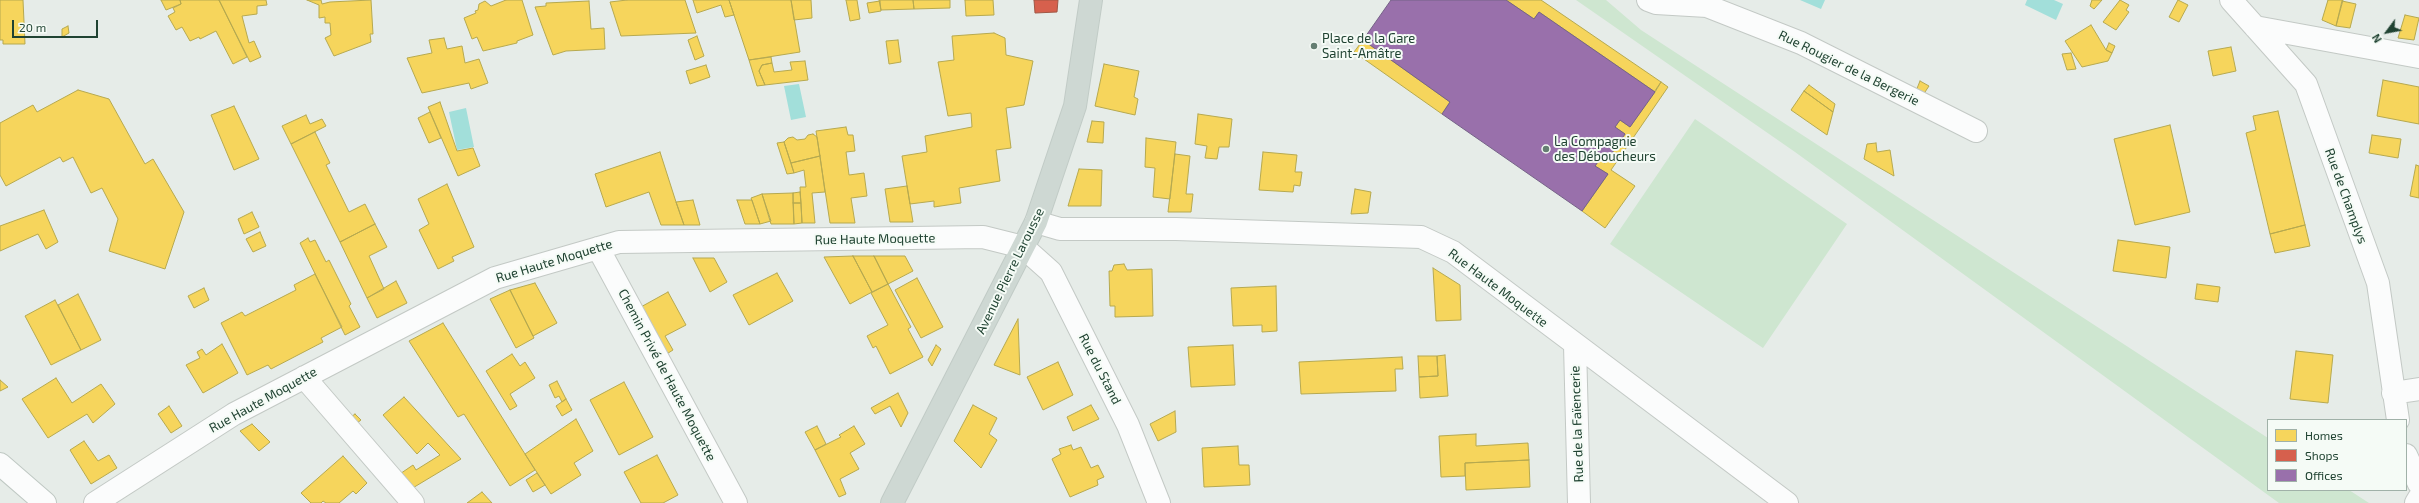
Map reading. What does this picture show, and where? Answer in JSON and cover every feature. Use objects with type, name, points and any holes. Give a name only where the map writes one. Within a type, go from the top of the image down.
[{"type":"main road","name":"Avenue Pierre Larousse","points":[[892,503],[1036,222],[1075,106],[1091,0]]},
{"type":"street","name":"Rue Rougier de la Bergerie","points":[[1648,0],[1656,3],[1707,6],[1801,42],[1976,131]]},
{"type":"street","name":"Rue de Champlys","points":[[2231,0],[2306,84],[2378,283],[2398,419]]},
{"type":"street","points":[[2255,27],[2419,57]]},
{"type":"street","name":"Rue Haute Moquette","points":[[1036,222],[1060,229],[1176,229],[1421,237],[1453,252],[1574,345],[1787,503]]},
{"type":"street","name":"Rue Haute Moquette","points":[[95,503],[234,414],[495,278],[619,242],[983,237],[1022,247]]},
{"type":"street","name":"Rue du Stand","points":[[1022,247],[1051,272],[1128,424],[1159,503]]},
{"type":"street","name":"Chemin Privé de Haute Moquette","points":[[598,248],[736,503]]},
{"type":"street","name":"Rue de la Faïencerie","points":[[1574,345],[1579,503]]},
{"type":"street","points":[[304,377],[414,503]]},
{"type":"street","points":[[2393,393],[2419,389]]},
{"type":"street","points":[[2407,457],[2419,484]]},
{"type":"street","points":[[0,464],[45,503]]},
{"type":"street","points":[[2416,503],[2419,498]]},
{"type":"green space","points":[[1576,0],[1606,0],[1641,30],[2267,437],[2267,491],[2351,491],[2369,503],[2279,503],[1795,152]]},
{"type":"green space","points":[[1695,119],[1847,224],[1763,348],[1610,244]]},
{"type":"water","points":[[1800,0],[1825,0],[1821,9]]},
{"type":"water","points":[[2027,0],[2054,0],[2063,4],[2056,20],[2025,5]]},
{"type":"water","points":[[799,84],[806,117],[791,120],[784,86]]},
{"type":"water","points":[[466,108],[474,147],[457,150],[449,112]]},
{"type":"building: Homes","points":[[0,0],[23,0],[25,44],[3,44],[3,40],[0,40]]},
{"type":"building: Homes","points":[[161,0],[180,0],[181,4],[166,10]]},
{"type":"building: Homes","points":[[180,0],[219,0],[247,57],[233,64],[216,31],[200,39],[199,37],[190,41],[182,27],[176,30],[168,16],[175,12],[173,8],[181,4]]},
{"type":"building: Homes","points":[[219,0],[266,0],[267,5],[257,6],[257,14],[242,16],[249,43],[254,41],[261,57],[250,62]]},
{"type":"building: Homes","points":[[307,0],[321,0],[322,4],[330,2],[371,0],[373,34],[370,34],[371,42],[334,56],[325,38],[331,35],[330,23],[325,23],[325,17],[319,18],[319,5]]},
{"type":"building: Homes","points":[[506,0],[522,0],[533,35],[517,41],[517,43],[483,51],[477,37],[472,39],[464,18],[476,13],[475,11],[478,10],[479,4],[485,1],[491,6]]},
{"type":"building: Homes","points":[[627,0],[685,0],[696,33],[621,36],[610,2]]},
{"type":"building: Homes","points":[[693,0],[729,0],[734,15],[725,17],[721,5],[697,13]]},
{"type":"building: Homes","points":[[729,0],[791,0],[800,52],[749,60]]},
{"type":"building: Homes","points":[[791,0],[811,0],[812,18],[794,20]]},
{"type":"building: Homes","points":[[846,0],[857,0],[860,19],[850,21]]},
{"type":"building: Homes","points":[[879,0],[913,0],[914,9],[881,10]]},
{"type":"building: Homes","points":[[913,0],[950,0],[950,8],[914,9]]},
{"type":"building: Homes","points":[[965,0],[993,0],[994,15],[966,16]]},
{"type":"building: Homes","points":[[1506,0],[1541,0],[1661,82],[1655,92],[1539,12],[1534,19]]},
{"type":"building: Homes","points":[[2092,0],[2102,0],[2094,9],[2090,6]]},
{"type":"building: Homes","points":[[2120,0],[2129,5],[2126,10],[2129,12],[2116,30],[2103,22]]},
{"type":"building: Homes","points":[[2178,0],[2188,5],[2179,22],[2169,17]]},
{"type":"building: Homes","points":[[2328,0],[2343,0],[2336,26],[2322,20]]},
{"type":"building: Homes","points":[[589,1],[591,29],[604,28],[605,49],[566,51],[553,55],[535,7],[546,6],[546,3]]},
{"type":"building: Homes","points":[[880,1],[881,11],[869,13],[867,3]]},
{"type":"building: Homes","points":[[2342,1],[2356,4],[2350,28],[2336,26]]},
{"type":"building: Homes","points":[[2405,15],[2419,18],[2414,40],[2398,38]]},
{"type":"building: Homes","points":[[2091,25],[2106,50],[2112,53],[2108,61],[2082,67],[2065,41]]},
{"type":"building: Homes","points":[[68,26],[69,33],[62,37],[62,29]]},
{"type":"building: Homes","points":[[994,33],[1005,38],[1006,55],[1033,61],[1024,105],[1006,108],[1011,148],[996,150],[1000,181],[959,188],[961,203],[934,207],[934,201],[910,204],[902,156],[927,152],[925,136],[972,127],[971,113],[948,116],[938,62],[954,60],[952,36]]},
{"type":"building: Homes","points":[[697,36],[704,56],[695,60],[688,40]]},
{"type":"building: Homes","points":[[444,38],[447,49],[462,46],[465,63],[479,59],[488,83],[471,89],[469,83],[422,93],[407,58],[432,53],[429,40]]},
{"type":"building: Homes","points":[[898,40],[901,62],[889,64],[886,41]]},
{"type":"building: Homes","points":[[1363,40],[1450,102],[1442,114],[1354,52]]},
{"type":"building: Homes","points":[[2109,43],[2115,46],[2112,53],[2106,50]]},
{"type":"building: Homes","points":[[2231,47],[2236,71],[2213,76],[2208,51]]},
{"type":"building: Homes","points":[[2071,53],[2076,69],[2067,70],[2062,54]]},
{"type":"building: Homes","points":[[771,57],[772,63],[762,65],[759,71],[765,85],[757,86],[749,60]]},
{"type":"building: Homes","points":[[805,61],[808,80],[765,85],[759,71],[762,65],[772,63],[774,72],[792,70],[790,62]]},
{"type":"building: Homes","points":[[1104,64],[1139,71],[1134,97],[1138,99],[1135,115],[1095,106]]},
{"type":"building: Homes","points":[[706,65],[710,77],[690,84],[686,71]]},
{"type":"building: Homes","points":[[2383,80],[2419,87],[2419,124],[2377,116]]},
{"type":"building: Homes","points":[[1920,81],[1929,86],[1923,95],[1916,91]]},
{"type":"building: Homes","points":[[1661,82],[1668,87],[1611,170],[1635,186],[1605,228],[1582,211],[1608,174],[1595,166],[1600,159],[1605,163],[1625,134],[1615,127],[1620,120],[1630,127]]},
{"type":"building: Homes","points":[[1809,85],[1835,104],[1833,112],[1804,91]]},
{"type":"building: Homes","points":[[78,90],[109,99],[145,164],[153,159],[184,212],[165,269],[109,251],[118,219],[102,188],[91,193],[73,157],[63,162],[60,157],[6,186],[0,175],[0,123],[33,105],[37,112]]},
{"type":"building: Homes","points":[[1804,91],[1833,112],[1827,135],[1791,110]]},
{"type":"building: Homes","points":[[440,102],[457,151],[473,148],[480,166],[458,176],[428,107]]},
{"type":"building: Homes","points":[[234,106],[259,159],[234,170],[211,115]]},
{"type":"building: Homes","points":[[2278,111],[2305,225],[2270,234],[2246,133],[2256,130],[2253,116]]},
{"type":"building: Homes","points":[[430,112],[441,138],[429,143],[418,118]]},
{"type":"building: Homes","points":[[1198,114],[1232,119],[1229,147],[1219,147],[1217,159],[1205,158],[1207,146],[1195,144]]},
{"type":"building: Homes","points":[[306,115],[310,124],[322,119],[326,126],[291,144],[282,126]]},
{"type":"building: Homes","points":[[1092,121],[1104,122],[1103,143],[1087,142]]},
{"type":"building: Homes","points":[[2170,125],[2190,212],[2135,225],[2114,139]]},
{"type":"building: Homes","points":[[846,127],[848,135],[853,135],[855,151],[846,152],[849,175],[864,173],[867,196],[851,198],[855,223],[830,223],[816,131]]},
{"type":"building: Homes","points":[[315,132],[330,163],[326,165],[349,212],[365,204],[375,224],[340,242],[291,144]]},
{"type":"building: Homes","points":[[813,134],[817,137],[820,156],[791,163],[784,142],[788,138],[793,137],[797,140],[805,139],[808,135]]},
{"type":"building: Homes","points":[[2372,135],[2401,139],[2398,158],[2369,153]]},
{"type":"building: Homes","points":[[1146,138],[1176,142],[1170,199],[1153,197],[1155,168],[1145,167]]},
{"type":"building: Homes","points":[[784,142],[794,173],[787,174],[777,143]]},
{"type":"building: Homes","points":[[1876,143],[1877,152],[1890,150],[1894,176],[1864,159],[1867,144]]},
{"type":"building: Homes","points":[[660,152],[684,225],[661,225],[649,192],[606,207],[595,174]]},
{"type":"building: Homes","points":[[1263,152],[1297,155],[1295,172],[1302,172],[1300,186],[1294,185],[1293,192],[1259,190]]},
{"type":"building: Homes","points":[[1175,154],[1190,156],[1186,194],[1193,194],[1191,212],[1168,212]]},
{"type":"building: Homes","points":[[820,156],[825,192],[812,193],[815,223],[802,223],[800,187],[806,187],[804,170],[794,173],[791,163]]},
{"type":"building: Homes","points":[[2416,165],[2419,166],[2419,198],[2410,196]]},
{"type":"building: Homes","points":[[1079,169],[1102,170],[1101,206],[1068,206]]},
{"type":"building: Homes","points":[[447,184],[474,247],[452,257],[454,261],[438,269],[419,230],[429,224],[418,199]]},
{"type":"building: Homes","points":[[907,186],[913,222],[890,222],[885,189]]},
{"type":"building: Homes","points":[[1355,189],[1371,192],[1368,213],[1351,214]]},
{"type":"building: Homes","points":[[800,192],[801,203],[793,203],[793,193]]},
{"type":"building: Homes","points":[[793,193],[794,224],[771,224],[762,194]]},
{"type":"building: Homes","points":[[762,194],[771,221],[760,224],[751,198]]},
{"type":"building: Homes","points":[[693,200],[700,225],[684,225],[676,202]]},
{"type":"building: Homes","points":[[737,200],[752,200],[760,224],[745,224]]},
{"type":"building: Homes","points":[[793,203],[801,203],[802,223],[794,224]]},
{"type":"building: Homes","points":[[44,210],[58,242],[46,249],[38,234],[0,251],[0,226]]},
{"type":"building: Homes","points":[[252,212],[259,227],[244,234],[238,219]]},
{"type":"building: Homes","points":[[375,224],[387,247],[369,256],[384,289],[367,298],[340,242]]},
{"type":"building: Homes","points":[[2305,225],[2310,246],[2275,253],[2270,234]]},
{"type":"building: Homes","points":[[260,232],[266,246],[253,252],[246,239]]},
{"type":"building: Homes","points":[[308,238],[310,242],[315,240],[326,262],[329,260],[351,304],[349,306],[360,327],[345,335],[300,243]]},
{"type":"building: Homes","points":[[2118,240],[2170,247],[2166,278],[2113,271]]},
{"type":"building: Homes","points":[[853,256],[872,292],[850,304],[824,257]]},
{"type":"building: Homes","points":[[853,256],[874,256],[888,284],[872,292]]},
{"type":"building: Homes","points":[[874,256],[905,256],[913,271],[888,284]]},
{"type":"building: Homes","points":[[693,258],[714,258],[727,282],[710,292]]},
{"type":"building: Homes","points":[[1124,264],[1127,270],[1152,269],[1153,316],[1115,317],[1115,306],[1110,306],[1109,271],[1112,271],[1114,265]]},
{"type":"building: Homes","points":[[1433,268],[1460,285],[1461,320],[1436,321]]},
{"type":"building: Homes","points":[[777,273],[793,301],[749,325],[733,295]]},
{"type":"building: Homes","points":[[315,274],[342,327],[321,338],[323,342],[271,369],[268,365],[247,375],[221,323],[242,312],[245,316],[296,290],[294,285]]},
{"type":"building: Homes","points":[[917,278],[943,327],[921,338],[895,290]]},
{"type":"building: Homes","points":[[396,281],[407,303],[377,318],[367,298]]},
{"type":"building: Homes","points":[[535,283],[557,323],[533,336],[510,290]]},
{"type":"building: Homes","points":[[888,284],[911,327],[908,329],[923,357],[890,374],[876,346],[873,348],[867,336],[888,325],[871,293]]},
{"type":"building: Homes","points":[[2197,284],[2220,287],[2218,302],[2195,299]]},
{"type":"building: Homes","points":[[1276,286],[1277,331],[1262,332],[1262,325],[1233,326],[1231,288]]},
{"type":"building: Homes","points":[[204,288],[209,300],[194,308],[188,296]]},
{"type":"building: Homes","points":[[510,290],[534,338],[516,348],[490,299]]},
{"type":"building: Homes","points":[[668,292],[686,325],[665,336],[673,350],[665,355],[639,308]]},
{"type":"building: Homes","points":[[78,294],[101,340],[81,350],[58,305]]},
{"type":"building: Homes","points":[[55,300],[81,350],[51,365],[25,316]]},
{"type":"building: Homes","points":[[1018,319],[1020,375],[994,365]]},
{"type":"building: Homes","points":[[443,323],[535,470],[510,486],[464,414],[458,417],[409,341]]},
{"type":"building: Homes","points":[[222,344],[238,373],[203,393],[186,365],[200,358],[197,352],[202,349],[206,355]]},
{"type":"building: Homes","points":[[936,345],[941,349],[932,366],[928,360]]},
{"type":"building: Homes","points":[[1233,345],[1235,385],[1191,387],[1188,347]]},
{"type":"building: Homes","points":[[2296,351],[2333,355],[2328,403],[2290,399]]},
{"type":"building: Homes","points":[[512,354],[520,366],[525,362],[535,378],[510,394],[517,406],[510,410],[486,371]]},
{"type":"building: Homes","points":[[1445,355],[1448,396],[1420,398],[1419,377],[1438,376],[1437,356]]},
{"type":"building: Homes","points":[[1418,356],[1437,356],[1438,376],[1419,377]]},
{"type":"building: Homes","points":[[1402,357],[1403,369],[1395,369],[1396,391],[1301,394],[1299,362]]},
{"type":"building: Homes","points":[[1058,362],[1073,395],[1043,410],[1027,377]]},
{"type":"building: Homes","points":[[56,378],[72,403],[101,384],[115,404],[93,423],[87,414],[48,438],[22,399]]},
{"type":"building: Homes","points":[[0,380],[8,387],[0,391]]},
{"type":"building: Homes","points":[[557,381],[566,399],[562,402],[559,396],[555,398],[549,385]]},
{"type":"building: Homes","points":[[624,382],[653,437],[619,455],[590,400]]},
{"type":"building: Homes","points":[[898,393],[908,413],[901,427],[890,406],[875,414],[871,408]]},
{"type":"building: Homes","points":[[404,397],[461,459],[406,492],[394,478],[413,465],[416,470],[440,455],[428,443],[417,454],[383,415]]},
{"type":"building: Homes","points":[[566,399],[572,410],[562,416],[556,406]]},
{"type":"building: Homes","points":[[973,405],[997,418],[989,434],[997,440],[981,468],[954,441]]},
{"type":"building: Homes","points":[[1091,405],[1099,419],[1073,431],[1067,417]]},
{"type":"building: Homes","points":[[169,406],[182,426],[171,433],[158,414]]},
{"type":"building: Homes","points":[[1175,411],[1176,432],[1158,441],[1150,424]]},
{"type":"building: Homes","points":[[355,414],[361,420],[357,423],[351,417]]},
{"type":"building: Homes","points":[[576,419],[593,451],[574,463],[581,475],[551,494],[525,454]]},
{"type":"building: Homes","points":[[252,424],[270,442],[259,451],[240,431]]},
{"type":"building: Homes","points":[[817,426],[826,444],[815,450],[805,432]]},
{"type":"building: Homes","points":[[854,426],[865,444],[850,453],[859,469],[840,479],[846,494],[839,497],[815,450],[841,437],[839,435]]},
{"type":"building: Homes","points":[[1476,434],[1476,446],[1528,443],[1529,460],[1465,463],[1465,476],[1441,477],[1439,436]]},
{"type":"building: Homes","points":[[84,441],[98,461],[109,455],[117,468],[91,484],[70,450]]},
{"type":"building: Homes","points":[[1071,445],[1073,450],[1081,447],[1091,468],[1098,465],[1104,477],[1097,480],[1098,485],[1070,497],[1052,459],[1061,454],[1059,449]]},
{"type":"building: Homes","points":[[1238,446],[1239,465],[1249,465],[1250,485],[1204,487],[1202,448]]},
{"type":"building: Homes","points":[[657,455],[678,495],[663,503],[641,503],[624,472]]},
{"type":"building: Homes","points":[[343,456],[367,483],[356,494],[353,491],[339,503],[326,503],[323,501],[321,503],[311,503],[301,493]]},
{"type":"building: Homes","points":[[1529,460],[1530,487],[1466,490],[1465,463]]},
{"type":"building: Homes","points":[[537,473],[545,485],[533,492],[526,480]]},
{"type":"building: Homes","points":[[482,492],[492,503],[467,503]]},
{"type":"building: Shops","points":[[1034,0],[1058,0],[1057,12],[1035,13]]},
{"type":"building: Offices","points":[[1391,0],[1506,0],[1534,19],[1539,12],[1655,92],[1630,127],[1620,120],[1615,127],[1625,134],[1605,163],[1600,159],[1595,166],[1608,174],[1582,211],[1442,114],[1450,102],[1363,40]]},
{"type":"place","name":"Place de la Gare Saint-Amâtre","points":[[1314,46]]},
{"type":"place","name":"La Compagnie des Déboucheurs","points":[[1546,149]]}]
